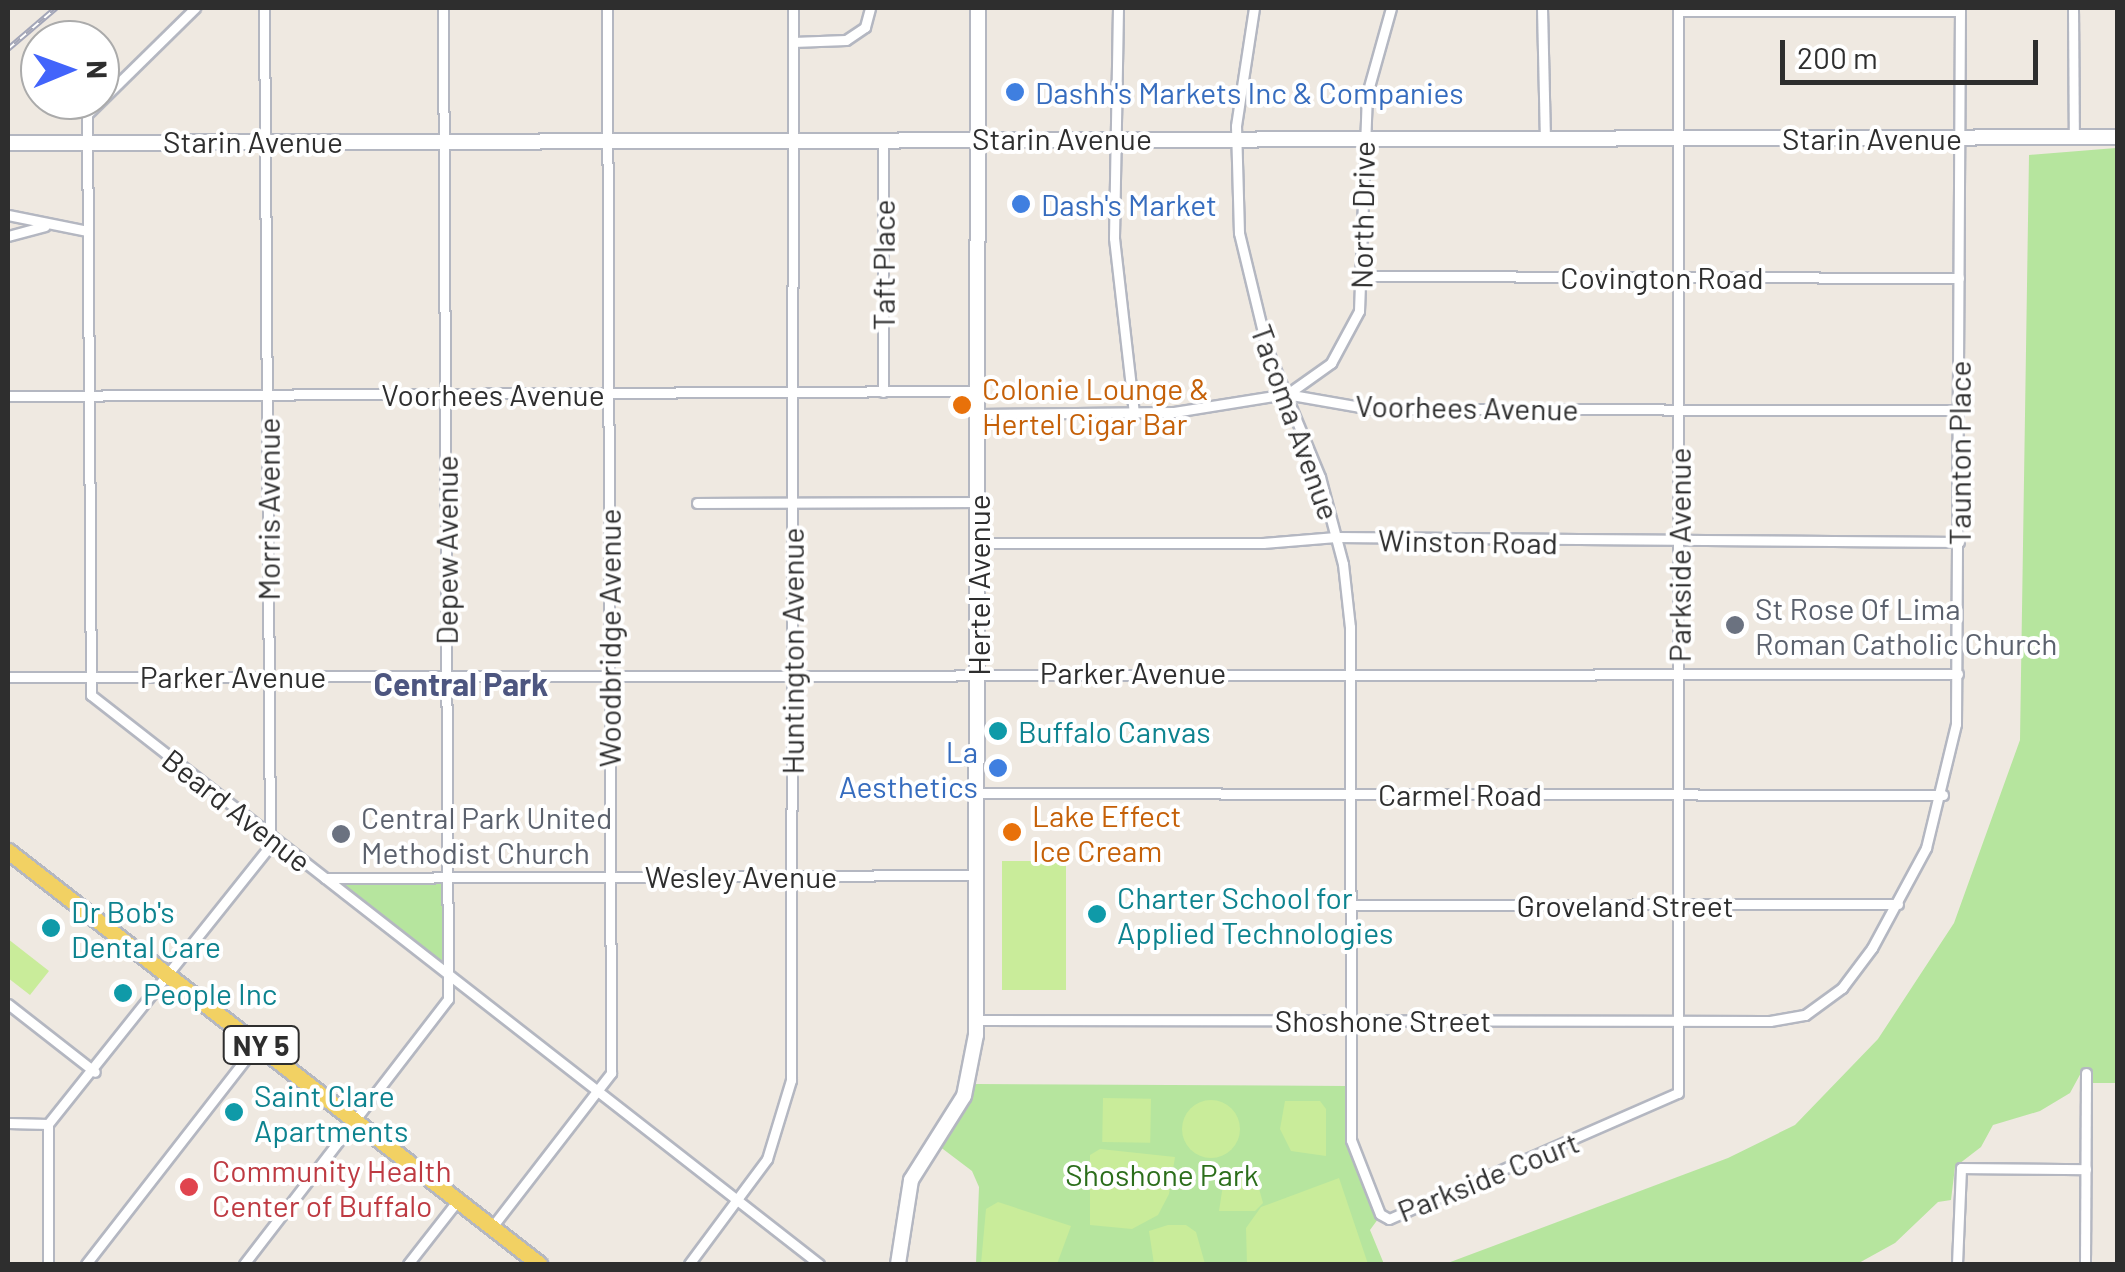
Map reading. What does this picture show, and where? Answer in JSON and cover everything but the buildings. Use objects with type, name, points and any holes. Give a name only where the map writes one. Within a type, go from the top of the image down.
[{"type":"main road","name":"NY 5","points":[[8,851],[539,1264]]},
{"type":"street","points":[[90,676],[87,114],[195,8]]},
{"type":"street","name":"Morris Avenue","points":[[48,1124],[95,1072],[268,849],[264,8]]},
{"type":"street","name":"Depew Avenue","points":[[244,1264],[447,1004],[450,975],[444,8]]},
{"type":"street","name":"Woodbridge Avenue","points":[[492,1228],[611,1074],[607,8]]},
{"type":"street","name":"Huntington Avenue","points":[[689,1264],[738,1202],[779,1137],[788,1098],[794,8]]},
{"type":"street","points":[[793,42],[846,40],[865,27],[870,8]]},
{"type":"street","name":"Hertel Avenue","points":[[898,1264],[905,1198],[919,1164],[964,1096],[976,1020],[978,8]]},
{"type":"street","points":[[1118,8],[1113,138],[1117,274],[1134,414]]},
{"type":"street","name":"Tacoma Avenue","points":[[1254,8],[1236,138],[1247,274],[1336,537],[1350,673],[1351,1020]]},
{"type":"street","name":"North Drive","points":[[1286,394],[1309,384],[1342,349],[1364,276],[1365,139],[1372,63],[1391,8]]},
{"type":"street","points":[[1542,8],[1545,138]]},
{"type":"street","points":[[2073,8],[2074,137]]},
{"type":"street","points":[[1678,9],[1960,9]]},
{"type":"street","name":"Parkside Avenue","points":[[1671,1099],[1678,1090],[1679,1021],[1678,9]]},
{"type":"street","name":"Taunton Place","points":[[1790,1019],[1838,992],[1898,904],[1943,795],[1958,674],[1960,9]]},
{"type":"street","name":"Starin Avenue","points":[[8,143],[608,138],[2118,137]]},
{"type":"street","name":"Taft Place","points":[[883,138],[883,392]]},
{"type":"street","points":[[8,215],[45,226],[88,232]]},
{"type":"street","points":[[8,236],[45,226]]},
{"type":"street","name":"Covington Road","points":[[1364,276],[1959,278]]},
{"type":"street","name":"Voorhees Avenue","points":[[8,396],[978,391]]},
{"type":"street","name":"Voorhees Avenue","points":[[978,414],[1134,414],[1286,394],[1372,409],[1959,410]]},
{"type":"street","points":[[698,502],[978,502]]},
{"type":"street","name":"Winston Road","points":[[978,543],[1263,543],[1336,537],[1959,542]]},
{"type":"street","name":"Parker Avenue","points":[[8,676],[977,672],[1958,674]]},
{"type":"street","name":"Beard Avenue","points":[[90,676],[91,695],[819,1264]]},
{"type":"street","name":"Carmel Road","points":[[977,793],[1943,795]]},
{"type":"street","name":"Wesley Avenue","points":[[325,878],[977,875]]},
{"type":"street","name":"Groveland Street","points":[[1351,905],[1898,904]]},
{"type":"street","points":[[8,1004],[95,1072]]},
{"type":"street","name":"Shoshone Street","points":[[976,1020],[1790,1019]]},
{"type":"street","name":"Parkside Court","points":[[1351,1020],[1351,1140],[1387,1219],[1671,1099]]},
{"type":"street","points":[[86,1264],[258,1043]]},
{"type":"street","points":[[2085,1264],[2086,1073]]},
{"type":"street","points":[[8,1124],[48,1124],[48,1264]]},
{"type":"street","points":[[1957,1264],[1961,1168],[2086,1168]]},
{"type":"street","points":[[408,1264],[458,1200]]},
{"type":"green space","points":[[2116,148],[2117,1083],[2092,1083],[2092,1071],[2082,1071],[2070,1093],[2040,1111],[1993,1125],[1981,1147],[1955,1167],[1951,1200],[1938,1202],[1895,1243],[1857,1264],[1445,1264],[1728,1158],[1795,1125],[1878,1039],[1954,923],[2020,740],[2029,155]]},
{"type":"green space","points":[[1002,861],[1066,861],[1066,990],[1002,990]]},
{"type":"green space","points":[[443,882],[445,964],[341,883]]},
{"type":"green space","points":[[8,939],[49,971],[30,995],[8,978]]},
{"type":"green space","name":"Shoshone Park","points":[[976,1084],[1345,1086],[1345,1142],[1378,1219],[1370,1230],[1384,1264],[976,1264],[979,1187],[972,1171],[939,1146]]},
{"type":"green space","points":[[1103,1098],[1151,1099],[1150,1143],[1102,1142]]},
{"type":"green space","points":[[1211,1100],[1231,1109],[1240,1129],[1231,1149],[1211,1158],[1191,1149],[1182,1129],[1191,1109]]},
{"type":"green space","points":[[1285,1101],[1320,1101],[1326,1109],[1326,1156],[1291,1151],[1280,1129]]},
{"type":"green space","points":[[1100,1149],[1175,1157],[1169,1194],[1158,1215],[1132,1229],[1090,1225],[1090,1155]]},
{"type":"green space","points":[[1253,1167],[1263,1203],[1255,1211],[1219,1211],[1223,1185]]},
{"type":"green space","points":[[1339,1178],[1368,1264],[1247,1264],[1246,1228],[1261,1207]]},
{"type":"green space","points":[[998,1202],[1071,1226],[1057,1264],[981,1264],[986,1209]]},
{"type":"green space","points":[[1186,1225],[1196,1232],[1205,1264],[1154,1264],[1149,1231]]},
{"type":"railway","points":[[8,49],[56,8]]},
{"type":"place","name":"Dashh's Markets Inc & Companies","points":[[1015,92]]},
{"type":"place","name":"Dash's Market","points":[[1021,204]]},
{"type":"place","name":"Colonie Lounge & Hertel Cigar Bar","points":[[962,405]]},
{"type":"place","name":"St Rose Of Lima Roman Catholic Church","points":[[1735,625]]},
{"type":"place","name":"Buffalo Canvas","points":[[998,731]]},
{"type":"place","name":"La Aesthetics","points":[[998,768]]},
{"type":"place","name":"Lake Effect Ice Cream","points":[[1012,832]]},
{"type":"place","name":"Central Park United Methodist Church","points":[[341,834]]},
{"type":"place","name":"Charter School for Applied Technologies","points":[[1097,914]]},
{"type":"place","name":"Dr Bob's Dental Care","points":[[51,928]]},
{"type":"place","name":"People Inc","points":[[123,993]]},
{"type":"place","name":"Saint Clare Apartments","points":[[234,1112]]},
{"type":"place","name":"Community Health Center of Buffalo","points":[[189,1187]]},
{"type":"district","name":"Central Park","points":[[461,683]]}]
